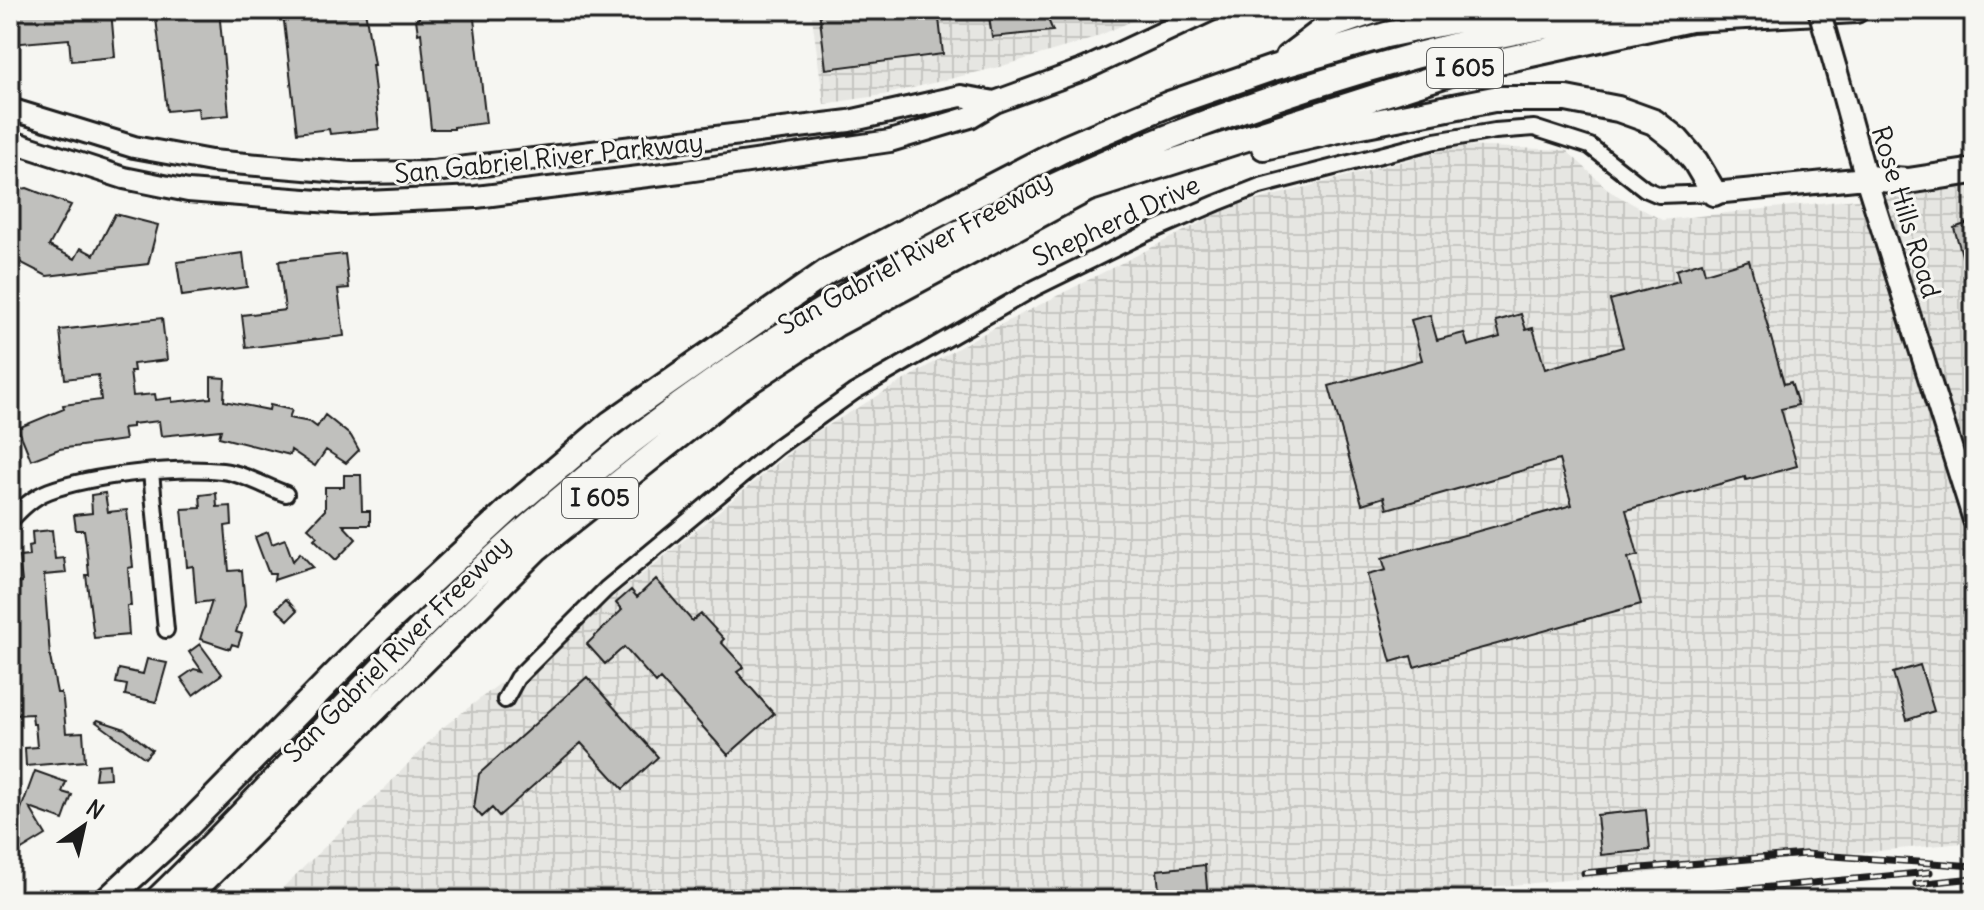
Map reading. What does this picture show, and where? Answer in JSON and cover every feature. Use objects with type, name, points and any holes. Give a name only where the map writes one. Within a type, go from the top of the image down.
[{"type":"highway","points":[[1273,68],[1326,28],[1377,10]]},
{"type":"highway","name":"San Gabriel River Freeway","points":[[107,900],[186,827],[378,631],[513,506],[611,423],[828,271],[1066,148],[1169,104],[1273,68],[1423,26],[1506,10]]},
{"type":"highway","points":[[157,900],[441,609],[508,545],[681,404],[792,330],[891,270],[1075,178],[1236,112],[1313,86],[1470,42],[1645,10]]},
{"type":"highway","name":"San Gabriel River Freeway","points":[[184,900],[537,548],[736,390],[836,324],[1087,189],[1463,69],[1690,19],[1856,10]]},
{"type":"highway","points":[[138,900],[445,592],[601,455],[714,372],[832,295],[940,233],[1051,177],[1166,128],[1339,67],[1398,51],[1423,26]]},
{"type":"highway","points":[[1087,189],[1356,126],[1494,99],[1566,99],[1618,109],[1654,122],[1686,150],[1714,193]]},
{"type":"highway","points":[[1866,178],[1908,181],[1974,171]]},
{"type":"main road","name":"San Gabriel River Parkway","points":[[10,141],[124,178],[188,191],[344,203],[476,197],[680,172],[890,141],[970,117],[995,102],[1085,69],[1211,10]]},
{"type":"main road","name":"Rose Hills Road","points":[[1819,10],[1866,178],[1974,520]]},
{"type":"main road","name":"San Gabriel River Parkway","points":[[10,109],[134,147],[211,161],[352,173],[454,169],[837,122],[961,96],[995,102]]},
{"type":"main road","name":"Shepherd Drive","points":[[1714,193],[1866,178]]},
{"type":"street","name":"Shepherd Drive","points":[[505,700],[517,678],[606,589],[777,447],[854,392],[1035,288],[1147,233],[1217,203],[1260,186],[1435,141],[1534,128],[1590,146],[1645,189],[1659,195],[1714,193]]},
{"type":"street","points":[[10,521],[25,505],[46,492],[75,483],[151,472],[224,471],[286,494]]},
{"type":"street","points":[[151,472],[166,630]]},
{"type":"shaded area","points":[[811,10],[1157,10],[1089,40],[999,67],[883,95],[824,104]]},
{"type":"shaded area","points":[[1460,146],[1566,150],[1611,192],[1662,220],[1941,190],[1974,181],[1974,842],[1351,900],[270,900],[442,728],[649,569],[807,438],[973,339],[1231,207]]},
{"type":"building","points":[[10,10],[111,10],[115,57],[71,61],[69,39],[10,44]]},
{"type":"building","points":[[158,10],[219,10],[229,115],[199,118],[198,108],[167,111],[156,18]]},
{"type":"building","points":[[365,10],[374,65],[379,129],[330,134],[329,129],[297,133],[283,13]]},
{"type":"building","points":[[418,10],[473,10],[486,123],[454,129],[431,129],[421,33],[418,34],[416,19],[419,18]]},
{"type":"building","points":[[819,10],[938,10],[943,54],[826,69]]},
{"type":"building","points":[[988,10],[1044,10],[1053,31],[992,37]]},
{"type":"building","points":[[27,188],[71,205],[49,246],[75,259],[81,248],[94,255],[115,214],[158,225],[148,264],[47,276],[10,257],[10,191]]},
{"type":"building","points":[[1974,221],[1974,284],[1971,285],[1954,228]]},
{"type":"building","points":[[243,253],[247,287],[182,296],[177,262]]},
{"type":"building","points":[[345,254],[349,288],[338,289],[344,336],[246,348],[242,315],[285,310],[279,261]]},
{"type":"building","points":[[1749,260],[1784,384],[1791,382],[1798,405],[1781,409],[1797,466],[1626,510],[1638,555],[1628,558],[1641,604],[1414,667],[1411,656],[1391,662],[1367,575],[1386,570],[1382,558],[1572,505],[1559,460],[1387,509],[1384,497],[1362,504],[1329,386],[1422,360],[1411,320],[1430,315],[1437,340],[1464,333],[1468,346],[1500,337],[1496,321],[1521,314],[1526,330],[1533,328],[1545,369],[1623,347],[1610,300],[1679,281],[1676,270],[1702,262],[1705,273]]},
{"type":"building","points":[[162,318],[167,360],[133,364],[134,371],[130,371],[133,396],[155,394],[156,400],[172,398],[172,402],[211,398],[211,377],[225,378],[224,401],[269,410],[270,405],[292,410],[289,418],[310,422],[317,427],[325,415],[351,436],[359,450],[346,463],[326,450],[315,466],[291,450],[290,455],[219,437],[221,430],[161,436],[159,421],[123,428],[125,440],[59,449],[31,460],[18,428],[64,409],[63,405],[101,400],[98,375],[65,379],[60,330]]},
{"type":"building","points":[[344,475],[361,475],[362,511],[370,511],[370,525],[343,525],[356,539],[336,560],[314,539],[317,536],[308,528],[325,510],[325,487],[344,487]]},
{"type":"building","points":[[105,493],[108,512],[127,510],[133,567],[128,568],[131,606],[127,606],[129,635],[94,638],[84,530],[76,530],[74,515],[92,513],[91,495]]},
{"type":"building","points":[[216,493],[217,507],[231,506],[232,525],[225,526],[229,571],[242,570],[245,605],[236,632],[242,634],[238,646],[232,644],[230,649],[200,639],[212,601],[196,603],[193,566],[187,567],[182,509],[201,508],[200,495]]},
{"type":"building","points":[[52,530],[55,559],[64,558],[66,573],[44,575],[50,657],[57,693],[61,693],[63,700],[66,733],[83,732],[85,761],[26,766],[25,748],[37,747],[35,724],[32,714],[14,715],[10,692],[10,601],[14,600],[13,583],[22,582],[19,557],[29,556],[28,546],[33,545],[32,532]]},
{"type":"building","points":[[268,532],[272,544],[285,539],[293,561],[300,553],[313,567],[274,580],[275,574],[269,574],[255,537]]},
{"type":"building","points":[[656,579],[692,621],[701,614],[724,639],[721,642],[744,667],[737,672],[774,714],[728,755],[660,679],[656,683],[624,647],[605,664],[587,644],[622,610],[616,603],[631,590],[637,597]]},
{"type":"building","points":[[286,599],[297,611],[288,620],[276,609]]},
{"type":"building","points":[[200,644],[222,674],[193,695],[181,678],[194,669],[202,671],[189,652]]},
{"type":"building","points":[[147,659],[167,663],[156,702],[125,695],[127,685],[116,683],[119,669],[143,674]]},
{"type":"building","points":[[1920,665],[1934,711],[1907,720],[1893,673]]},
{"type":"building","points":[[587,677],[658,757],[623,789],[581,743],[499,816],[492,808],[482,817],[474,808],[479,774]]},
{"type":"building","points":[[98,720],[125,729],[152,750],[145,758],[96,722]]},
{"type":"building","points":[[109,764],[110,778],[95,779],[97,765]]},
{"type":"building","points":[[35,771],[66,782],[62,792],[72,795],[63,820],[30,808],[46,835],[10,857],[10,814],[20,812]]},
{"type":"building","points":[[1646,810],[1650,850],[1601,855],[1597,815]]},
{"type":"building","points":[[1205,865],[1208,900],[1160,900],[1157,870]]},
{"type":"railway","points":[[1584,873],[1805,854],[1974,866]]},
{"type":"railway","points":[[1631,900],[1930,872]]},
{"type":"railway","points":[[1916,884],[1974,878]]}]
